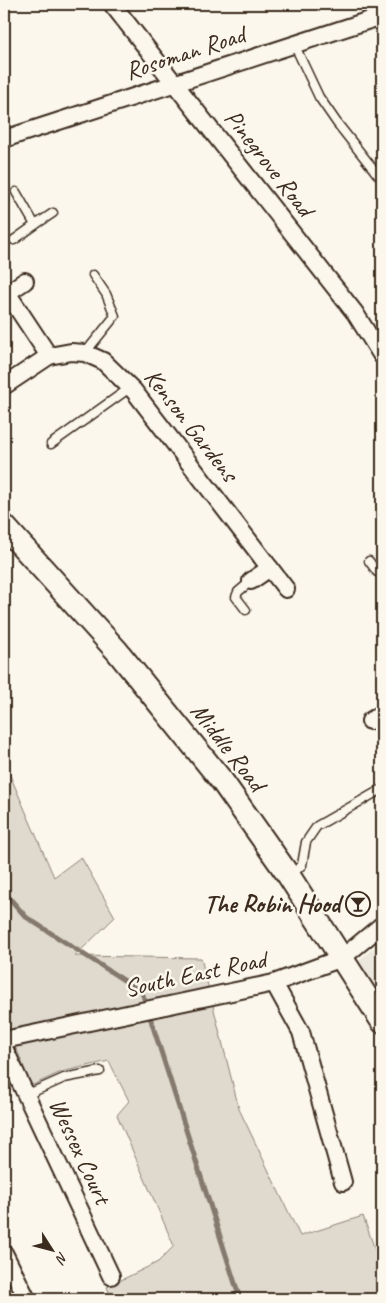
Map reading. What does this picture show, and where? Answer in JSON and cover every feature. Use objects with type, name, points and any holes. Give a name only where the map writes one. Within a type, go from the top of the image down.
[{"type":"street","name":"Pinegrove Road","points":[[112,4],[350,307],[382,356]]},
{"type":"street","name":"Rosoman Road","points":[[4,140],[294,44],[379,12]]},
{"type":"street","points":[[25,281],[5,290],[49,356]]},
{"type":"street","points":[[4,386],[49,356],[71,352],[84,353]]},
{"type":"street","name":"Kenson Gardens","points":[[84,353],[102,361],[130,387],[286,589]]},
{"type":"street","name":"Middle Road","points":[[4,526],[117,651],[222,781],[289,876],[382,1021]]},
{"type":"street","points":[[251,581],[270,568]]},
{"type":"street","name":"South East Road","points":[[4,1040],[274,983],[342,958],[382,925]]},
{"type":"street","points":[[274,983],[301,1032],[343,1182]]},
{"type":"street","name":"Wessex Court","points":[[4,1048],[111,1276]]},
{"type":"street","points":[[4,1253],[27,1299]]},
{"type":"lane","points":[[294,44],[319,96],[337,123],[378,175]]},
{"type":"lane","points":[[16,192],[35,225]]},
{"type":"lane","points":[[14,240],[53,213]]},
{"type":"lane","points":[[84,353],[115,316],[106,294],[93,275]]},
{"type":"lane","points":[[51,444],[130,387]]},
{"type":"lane","points":[[369,561],[376,572],[382,572]]},
{"type":"lane","points":[[246,610],[236,597],[238,592],[251,581]]},
{"type":"lane","points":[[289,876],[302,865],[306,842],[317,826],[382,789]]},
{"type":"lane","points":[[26,1095],[64,1078],[100,1071]]},
{"type":"shaded area","points":[[6,766],[54,877],[81,857],[115,917],[75,956],[201,958],[239,1109],[300,1236],[363,1216],[382,1269],[382,1299],[112,1299],[107,1287],[158,1262],[174,1246],[117,1115],[129,1101],[109,1061],[61,1072],[31,1086],[17,1050],[4,1037],[4,767]]},
{"type":"shaded area","points":[[382,941],[382,998],[358,961]]},
{"type":"waterway","points":[[4,892],[26,917],[142,992],[240,1299]]},
{"type":"place","name":"The Robin Hood","points":[[358,904]]}]
